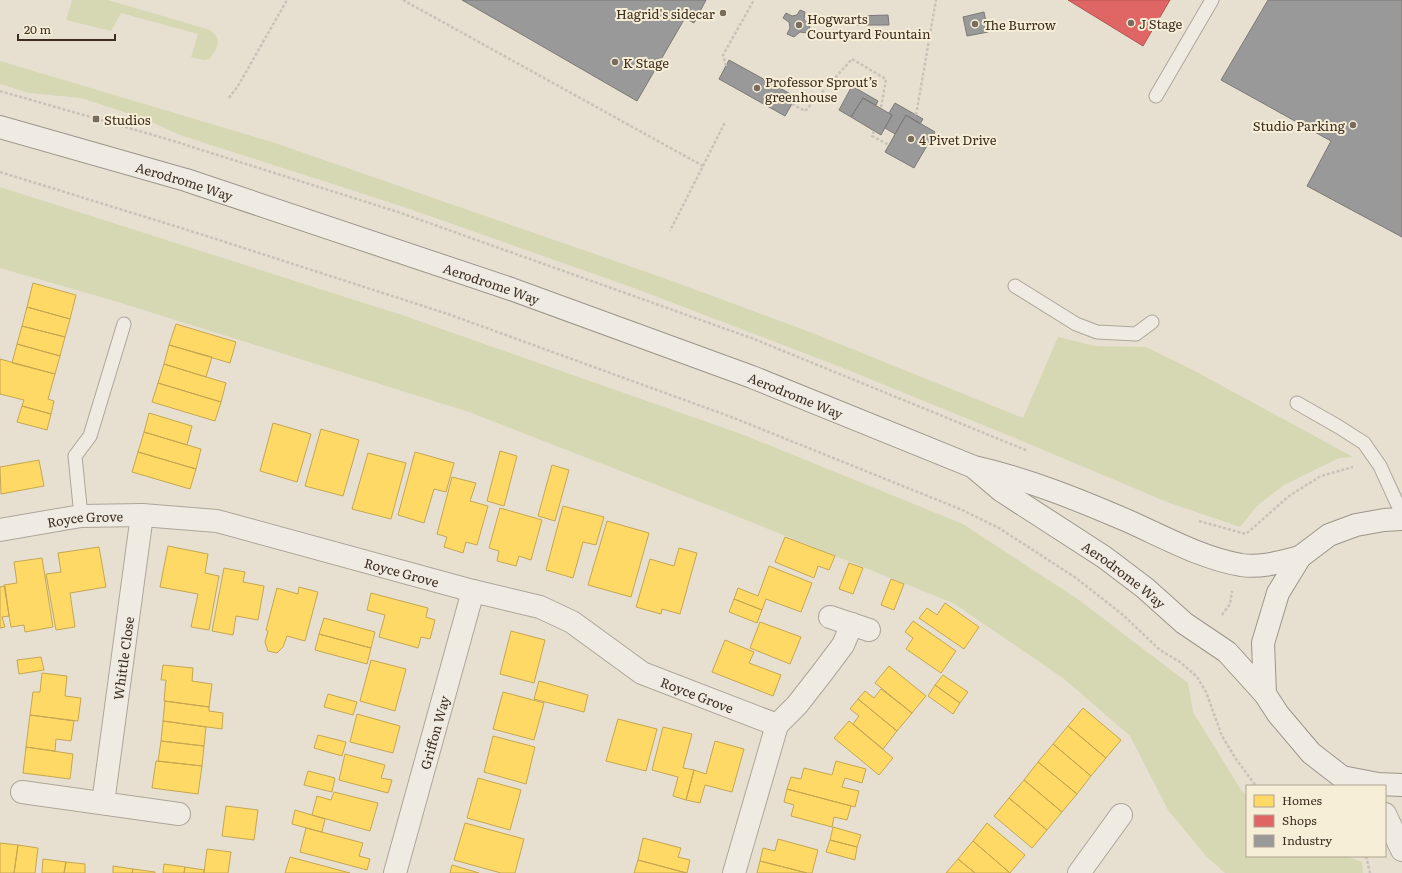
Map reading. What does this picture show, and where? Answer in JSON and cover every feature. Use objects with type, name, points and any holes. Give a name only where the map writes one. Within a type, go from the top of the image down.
[{"type":"street","name":"Aerodrome Way","points":[[0,127],[186,180],[511,289],[752,377],[974,466],[1046,487],[1212,558],[1237,564],[1267,566],[1300,557]]},
{"type":"street","name":"Aerodrome Way","points":[[974,466],[1002,491],[1104,557],[1145,588],[1184,622],[1227,652],[1265,694],[1278,714],[1311,753],[1348,781]]},
{"type":"street","name":"Royce Grove","points":[[0,530],[81,516],[142,515],[217,521],[473,591],[540,607],[572,622],[642,673],[777,725]]},
{"type":"street","name":"Whittle Close","points":[[103,803],[142,515]]},
{"type":"street","points":[[1265,694],[1263,643],[1278,594],[1300,557],[1329,535],[1356,525],[1384,520],[1402,519]]},
{"type":"street","name":"Griffon Way","points":[[395,873],[473,591]]},
{"type":"street","points":[[734,873],[777,725],[797,705],[843,645],[861,627],[830,617]]},
{"type":"street","points":[[1348,781],[1402,785]]},
{"type":"street","points":[[22,792],[179,814]]},
{"type":"street","points":[[1079,873],[1121,815]]},
{"type":"street","points":[[1386,816],[1402,850]]},
{"type":"lane","points":[[1156,96],[1212,0]]},
{"type":"lane","points":[[1015,286],[1076,324],[1098,332],[1136,334],[1152,322]]},
{"type":"lane","points":[[81,516],[76,456],[90,436],[124,324]]},
{"type":"lane","points":[[1297,402],[1364,443],[1380,466],[1402,514]]},
{"type":"path","points":[[229,98],[238,86],[287,0]]},
{"type":"path","points":[[403,0],[703,166]]},
{"type":"path","points":[[726,66],[723,55],[754,0]]},
{"type":"path","points":[[916,115],[936,0]]},
{"type":"path","points":[[792,104],[805,111],[852,59],[886,79],[881,108]]},
{"type":"path","points":[[0,91],[167,139],[401,213],[754,339],[1032,452]]},
{"type":"path","points":[[670,230],[725,122]]},
{"type":"path","points":[[874,131],[872,136],[889,145]]},
{"type":"path","points":[[0,172],[194,232],[448,314],[734,418],[960,509],[998,528],[1076,578],[1123,616],[1160,650],[1180,662],[1197,677],[1206,692],[1222,736],[1236,759],[1255,785]]},
{"type":"path","points":[[1180,662],[1205,637],[1230,604],[1237,564],[1246,534],[1289,496],[1321,476],[1349,467],[1380,466]]},
{"type":"path","points":[[1198,520],[1246,534]]},
{"type":"path","points":[[1366,857],[1370,873]]},
{"type":"green space","points":[[72,0],[108,0],[207,29],[215,35],[218,42],[217,47],[209,59],[203,60],[191,57],[198,34],[121,13],[111,31],[66,20]]},
{"type":"green space","points":[[0,61],[272,142],[661,277],[810,332],[1023,418],[1058,337],[1095,346],[1146,347],[1193,370],[1353,457],[1339,458],[1284,485],[1257,506],[1240,527],[1167,502],[843,368],[634,288],[401,206],[180,135],[145,119],[81,98],[29,93],[0,84]]},
{"type":"green space","points":[[0,187],[402,315],[744,435],[963,524],[1079,600],[1188,683],[1193,712],[1241,790],[1246,794],[1246,857],[1349,857],[1362,862],[1363,873],[1225,873],[1206,856],[1168,810],[1130,736],[1063,678],[953,603],[726,512],[469,412],[118,302],[0,268]]},
{"type":"building: Homes","points":[[33,283],[76,295],[70,319],[27,307]]},
{"type":"building: Homes","points":[[27,307],[70,319],[65,337],[22,326]]},
{"type":"building: Homes","points":[[176,324],[236,342],[230,363],[169,345]]},
{"type":"building: Homes","points":[[22,326],[65,337],[60,356],[17,344]]},
{"type":"building: Homes","points":[[17,344],[60,356],[55,374],[12,363]]},
{"type":"building: Homes","points":[[169,345],[212,357],[206,377],[164,364]]},
{"type":"building: Homes","points":[[0,359],[55,374],[48,399],[54,401],[51,414],[22,406],[24,400],[0,394]]},
{"type":"building: Homes","points":[[164,364],[226,383],[221,402],[158,383]]},
{"type":"building: Homes","points":[[158,383],[221,402],[215,421],[152,402]]},
{"type":"building: Homes","points":[[22,406],[51,414],[47,430],[17,422]]},
{"type":"building: Homes","points":[[149,413],[192,426],[187,445],[144,432]]},
{"type":"building: Homes","points":[[273,423],[311,434],[297,482],[260,471]]},
{"type":"building: Homes","points":[[321,429],[359,440],[343,496],[305,486]]},
{"type":"building: Homes","points":[[144,432],[201,449],[196,469],[138,452]]},
{"type":"building: Homes","points":[[500,451],[517,456],[504,506],[487,501]]},
{"type":"building: Homes","points":[[138,452],[196,469],[190,489],[132,472]]},
{"type":"building: Homes","points":[[415,452],[454,463],[446,492],[434,489],[424,523],[398,515]]},
{"type":"building: Homes","points":[[368,453],[406,463],[391,519],[352,509]]},
{"type":"building: Homes","points":[[39,460],[44,486],[1,494],[0,467]]},
{"type":"building: Homes","points":[[552,465],[569,470],[555,521],[538,516]]},
{"type":"building: Homes","points":[[452,477],[476,483],[470,501],[488,506],[477,545],[466,542],[463,553],[444,547],[447,537],[437,534]]},
{"type":"building: Homes","points":[[563,506],[604,517],[596,545],[583,542],[573,578],[546,570]]},
{"type":"building: Homes","points":[[500,508],[542,520],[531,560],[519,556],[516,566],[497,561],[499,551],[489,548]]},
{"type":"building: Homes","points":[[607,521],[649,533],[631,597],[588,585]]},
{"type":"building: Homes","points":[[785,537],[835,556],[829,570],[818,566],[814,578],[775,562]]},
{"type":"building: Homes","points":[[168,546],[208,554],[205,573],[219,576],[209,630],[191,627],[198,594],[160,587]]},
{"type":"building: Homes","points":[[99,547],[106,587],[70,593],[75,627],[56,630],[46,574],[61,572],[58,553]]},
{"type":"building: Homes","points":[[679,548],[697,553],[680,614],[662,609],[661,614],[636,607],[650,559],[674,566]]},
{"type":"building: Homes","points":[[42,558],[53,627],[25,632],[24,625],[11,627],[4,585],[17,583],[14,562]]},
{"type":"building: Homes","points":[[849,563],[863,568],[853,594],[839,589]]},
{"type":"building: Homes","points":[[769,566],[812,583],[801,612],[766,599],[762,610],[734,599],[738,588],[758,596]]},
{"type":"building: Homes","points":[[224,568],[245,572],[243,582],[264,586],[258,620],[236,616],[233,635],[212,631]]},
{"type":"building: Homes","points":[[891,579],[904,584],[894,610],[881,605]]},
{"type":"building: Homes","points":[[5,586],[9,616],[2,617],[5,627],[0,628],[0,587]]},
{"type":"building: Homes","points":[[299,587],[318,592],[305,641],[287,636],[283,647],[277,653],[268,651],[265,642],[268,631],[266,630],[277,588],[298,594]]},
{"type":"building: Homes","points":[[371,593],[428,608],[426,617],[435,620],[430,639],[421,637],[418,648],[379,637],[385,615],[367,610]]},
{"type":"building: Homes","points":[[734,599],[762,610],[757,623],[729,612]]},
{"type":"building: Homes","points":[[945,603],[979,627],[964,649],[919,618],[927,608],[937,615]]},
{"type":"building: Homes","points":[[324,618],[375,632],[371,648],[319,634]]},
{"type":"building: Homes","points":[[913,621],[956,651],[941,673],[906,649],[913,638],[905,632]]},
{"type":"building: Homes","points":[[760,622],[801,637],[790,664],[750,648]]},
{"type":"building: Homes","points":[[511,631],[545,640],[534,683],[500,674]]},
{"type":"building: Homes","points":[[319,634],[371,648],[367,664],[315,650]]},
{"type":"building: Homes","points":[[725,640],[754,652],[749,663],[781,675],[773,696],[712,672]]},
{"type":"building: Homes","points":[[41,657],[44,670],[19,674],[17,660]]},
{"type":"building: Homes","points":[[371,660],[406,669],[395,711],[360,701]]},
{"type":"building: Homes","points":[[163,665],[193,668],[192,681],[212,684],[209,707],[164,701],[166,680],[161,680]]},
{"type":"building: Homes","points":[[889,666],[926,696],[912,713],[875,683]]},
{"type":"building: Homes","points":[[42,673],[67,676],[65,696],[81,698],[78,721],[30,715],[33,692],[40,692]]},
{"type":"building: Homes","points":[[943,675],[968,692],[960,703],[935,685]]},
{"type":"building: Homes","points":[[539,681],[588,695],[584,712],[534,699]]},
{"type":"building: Homes","points":[[935,685],[960,703],[953,714],[928,696]]},
{"type":"building: Homes","points":[[881,689],[912,713],[897,731],[858,699],[865,691],[874,698]]},
{"type":"building: Homes","points":[[503,692],[544,703],[534,740],[493,729]]},
{"type":"building: Homes","points":[[328,694],[357,702],[353,715],[324,707]]},
{"type":"building: Homes","points":[[858,699],[897,731],[883,749],[853,724],[859,716],[850,709]]},
{"type":"building: Homes","points":[[165,701],[209,707],[209,711],[223,713],[222,729],[163,721]]},
{"type":"building: Homes","points":[[1083,708],[1121,740],[1106,758],[1068,726]]},
{"type":"building: Homes","points":[[357,714],[400,726],[393,753],[350,742]]},
{"type":"building: Homes","points":[[30,715],[74,721],[71,741],[56,739],[55,751],[26,747]]},
{"type":"building: Homes","points":[[618,719],[657,729],[646,771],[606,761]]},
{"type":"building: Homes","points":[[163,721],[206,727],[204,746],[161,741]]},
{"type":"building: Homes","points":[[849,721],[893,758],[879,775],[834,738]]},
{"type":"building: Homes","points":[[1068,726],[1106,758],[1091,776],[1053,744]]},
{"type":"building: Homes","points":[[663,727],[692,734],[683,768],[694,770],[686,800],[673,796],[678,777],[652,770]]},
{"type":"building: Homes","points":[[318,735],[346,742],[342,756],[314,748]]},
{"type":"building: Homes","points":[[493,736],[535,747],[526,784],[484,772]]},
{"type":"building: Homes","points":[[161,741],[204,746],[202,766],[158,761]]},
{"type":"building: Homes","points":[[715,741],[744,749],[732,792],[705,785],[700,803],[686,800],[694,770],[706,774]]},
{"type":"building: Homes","points":[[1053,744],[1091,776],[1077,794],[1038,762]]},
{"type":"building: Homes","points":[[26,747],[73,754],[70,779],[23,773]]},
{"type":"building: Homes","points":[[345,754],[385,765],[381,778],[392,780],[388,793],[339,780]]},
{"type":"building: Homes","points":[[156,761],[202,766],[198,794],[152,788]]},
{"type":"building: Homes","points":[[836,761],[866,769],[862,783],[845,778],[842,787],[859,791],[855,807],[787,789],[791,777],[801,779],[804,768],[832,775]]},
{"type":"building: Homes","points":[[1038,762],[1077,794],[1062,812],[1024,780]]},
{"type":"building: Homes","points":[[308,771],[335,778],[332,792],[304,785]]},
{"type":"building: Homes","points":[[478,778],[521,790],[510,830],[467,818]]},
{"type":"building: Homes","points":[[1024,780],[1062,812],[1047,830],[1009,798]]},
{"type":"building: Homes","points":[[787,789],[851,806],[847,820],[834,817],[832,827],[791,816],[794,805],[784,802]]},
{"type":"building: Homes","points":[[334,792],[378,803],[370,831],[312,815],[317,796],[331,800]]},
{"type":"building: Homes","points":[[1009,798],[1047,830],[1032,848],[994,816]]},
{"type":"building: Homes","points":[[226,806],[258,810],[254,840],[222,836]]},
{"type":"building: Homes","points":[[295,810],[325,819],[322,832],[292,824]]},
{"type":"building: Homes","points":[[465,823],[524,839],[515,873],[501,873],[454,860]]},
{"type":"building: Homes","points":[[987,823],[1025,855],[1010,873],[973,841]]},
{"type":"building: Homes","points":[[833,827],[861,835],[857,847],[830,840]]},
{"type":"building: Homes","points":[[306,828],[363,843],[359,856],[370,859],[367,870],[300,852]]},
{"type":"building: Homes","points":[[643,838],[681,848],[678,857],[690,860],[687,873],[638,860]]},
{"type":"building: Homes","points":[[778,839],[818,850],[812,873],[760,861],[763,848],[775,851]]},
{"type":"building: Homes","points":[[830,840],[857,847],[855,860],[826,852]]},
{"type":"building: Homes","points":[[973,841],[1010,873],[975,873],[958,859]]},
{"type":"building: Homes","points":[[0,843],[18,845],[14,873],[0,873]]},
{"type":"building: Homes","points":[[18,845],[38,848],[35,873],[14,873]]},
{"type":"building: Homes","points":[[207,849],[231,852],[228,873],[204,873]]},
{"type":"building: Homes","points":[[290,857],[350,873],[285,873]]},
{"type":"building: Homes","points":[[43,859],[66,862],[64,873],[42,873]]},
{"type":"building: Homes","points":[[958,859],[975,873],[946,873]]},
{"type":"building: Homes","points":[[638,860],[686,873],[634,873]]},
{"type":"building: Homes","points":[[760,861],[807,873],[757,873]]},
{"type":"building: Homes","points":[[66,862],[85,864],[85,873],[64,873]]},
{"type":"building: Homes","points":[[164,864],[185,867],[184,873],[163,873]]},
{"type":"building: Homes","points":[[452,865],[479,873],[450,873]]},
{"type":"building: Homes","points":[[113,866],[133,869],[132,873],[113,873]]},
{"type":"building: Homes","points":[[185,867],[204,870],[204,873],[184,873]]},
{"type":"building: Homes","points":[[133,869],[155,872],[155,873],[132,873]]},
{"type":"building: Shops","name":"J Stage","points":[[1068,0],[1170,0],[1143,46]]},
{"type":"building: Industry","name":"K Stage","points":[[462,0],[706,0],[694,23],[685,18],[637,101]]},
{"type":"building: Industry","name":"Studio Parking","points":[[1268,0],[1402,0],[1402,237],[1307,186],[1331,141],[1221,80]]},
{"type":"building: Industry","name":"Hogwarts Courtyard Fountain","points":[[800,10],[805,12],[804,19],[810,27],[807,33],[800,32],[794,37],[787,34],[790,28],[789,22],[783,18],[786,13],[792,16],[797,15]]},
{"type":"building: Industry","name":"The Burrow","points":[[984,12],[988,32],[967,36],[963,17]]},
{"type":"building: Industry","points":[[888,15],[889,25],[857,25],[857,16]]},
{"type":"building: Industry","name":"Professor Sprout’s greenhouse","points":[[729,60],[796,97],[785,116],[719,79]]},
{"type":"building: Industry","points":[[852,86],[878,101],[876,105],[863,98],[851,117],[839,110]]},
{"type":"building: Industry","points":[[863,98],[892,115],[881,135],[851,117]]},
{"type":"building: Industry","points":[[895,103],[923,119],[920,124],[906,115],[895,134],[885,128],[892,115],[889,113]]},
{"type":"building: Industry","name":"4 Pivet Drive","points":[[906,115],[935,132],[914,168],[885,152]]},
{"type":"place","name":"Hagrid's sidecar","points":[[723,13]]},
{"type":"place","name":"J Stage","points":[[1131,23]]},
{"type":"place","name":"The Burrow","points":[[975,24]]},
{"type":"place","name":"Hogwarts Courtyard Fountain","points":[[799,25]]},
{"type":"place","name":"K Stage","points":[[615,62]]},
{"type":"place","name":"Professor Sprout’s greenhouse","points":[[757,88]]},
{"type":"place","name":"Studios","points":[[96,119]]},
{"type":"place","name":"Studio Parking","points":[[1353,125]]},
{"type":"place","name":"4 Pivet Drive","points":[[911,139]]}]
